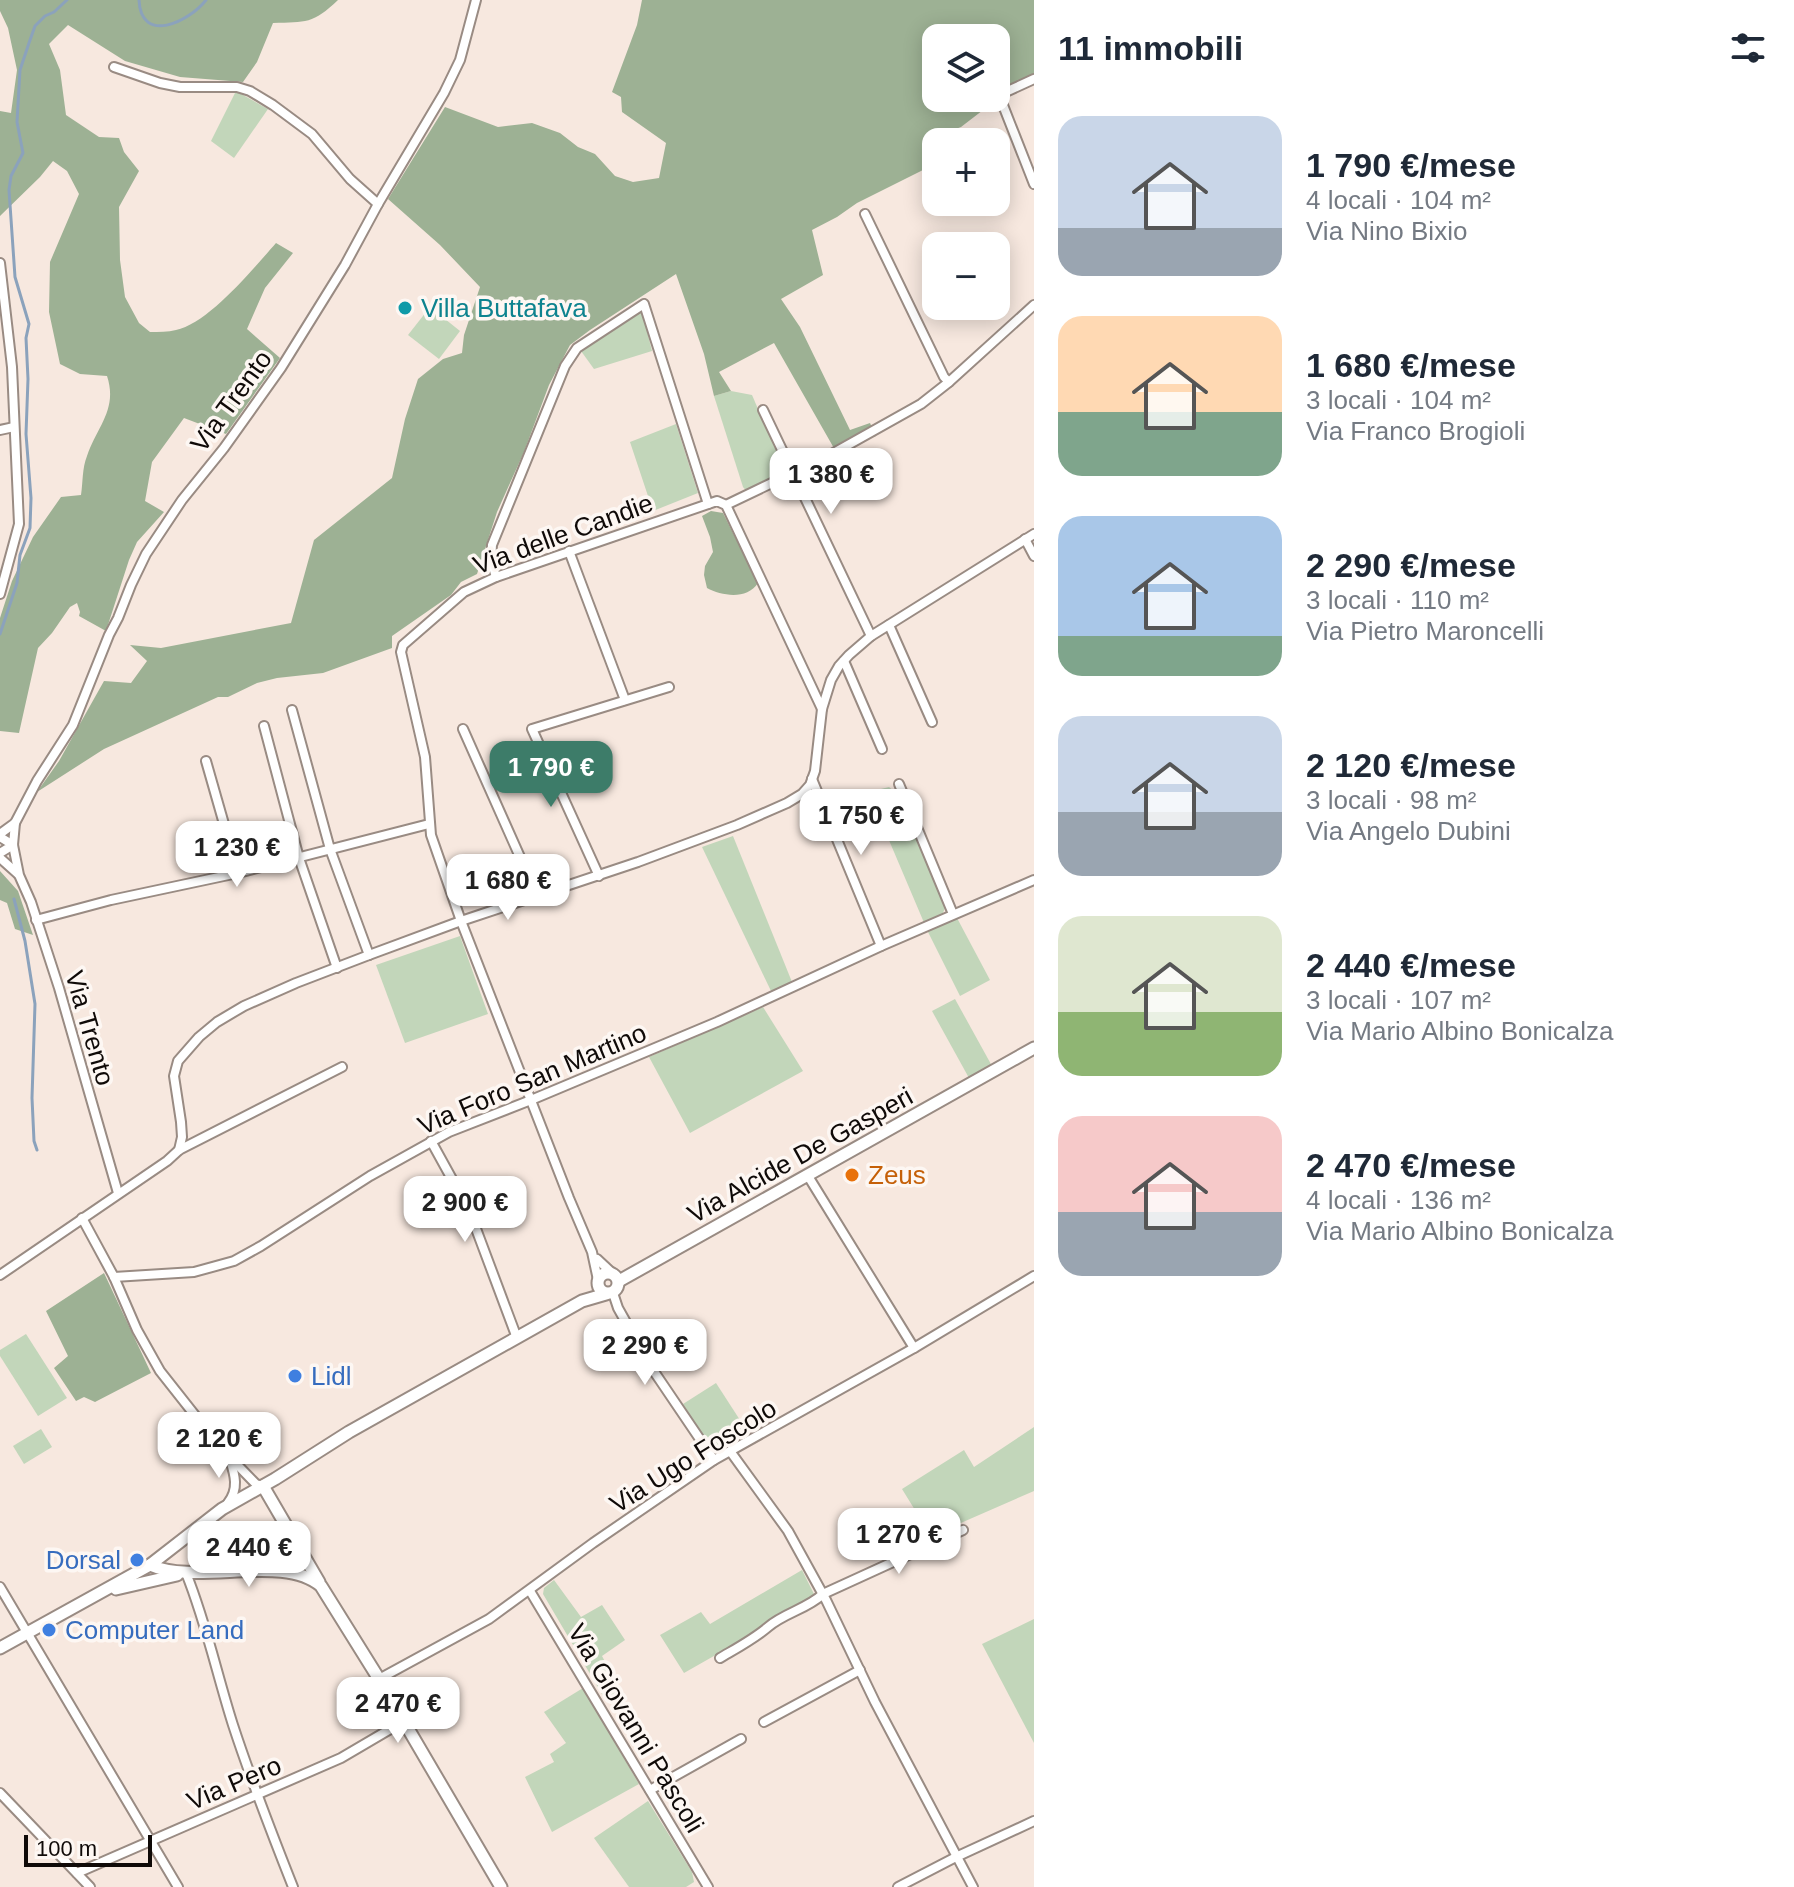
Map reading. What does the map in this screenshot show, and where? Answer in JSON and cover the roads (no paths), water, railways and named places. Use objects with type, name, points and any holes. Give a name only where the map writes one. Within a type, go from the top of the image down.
[{"type":"main road","name":"Via Alcide De Gasperi","points":[[615,1277],[808,1176],[1034,1048]]},
{"type":"main road","points":[[0,1648],[150,1565],[222,1509],[356,1428],[582,1301],[618,1288],[615,1277],[605,1273],[582,1301]]},
{"type":"main road","points":[[598,1282],[600,1290],[609,1293]]},
{"type":"main road","points":[[263,1486],[501,1887]]},
{"type":"main road","points":[[150,1565],[186,1573]]},
{"type":"main road","points":[[89,1597],[186,1573],[291,1573],[313,1579],[321,1586]]},
{"type":"street","name":"Via Trento","points":[[13,845],[1,835],[15,823],[73,725],[146,554],[182,500],[281,368],[345,265],[454,75],[476,0]]},
{"type":"street","points":[[114,67],[180,87],[237,87],[250,91],[312,134],[350,179],[378,204]]},
{"type":"street","points":[[1034,79],[999,95],[1034,184]]},
{"type":"street","points":[[865,214],[949,382]]},
{"type":"street","points":[[0,263],[12,367],[19,524],[0,594]]},
{"type":"street","points":[[496,577],[491,560],[492,545],[565,366],[577,348],[644,304],[708,504],[717,501],[726,505],[822,709]]},
{"type":"street","points":[[726,505],[900,417],[949,382],[1034,305]]},
{"type":"street","points":[[763,410],[871,636]]},
{"type":"street","points":[[0,430],[14,427]]},
{"type":"street","name":"Via delle Candie","points":[[429,824],[425,757],[401,652],[403,645],[464,592],[496,577],[708,504]]},
{"type":"street","points":[[179,1150],[181,1122],[174,1076],[178,1061],[217,1022],[296,983],[536,891],[599,876],[737,825],[787,803],[810,785],[818,754],[825,696],[844,661],[871,636],[1030,537],[1034,556]]},
{"type":"street","points":[[569,551],[625,700]]},
{"type":"street","points":[[889,625],[932,722]]},
{"type":"street","points":[[844,661],[882,749]]},
{"type":"street","points":[[599,876],[532,729],[669,687]]},
{"type":"street","points":[[292,710],[330,849],[369,955]]},
{"type":"street","points":[[264,726],[299,858],[337,968]]},
{"type":"street","points":[[463,729],[536,891]]},
{"type":"street","points":[[206,761],[238,873]]},
{"type":"street","points":[[812,779],[881,946]]},
{"type":"street","points":[[899,784],[953,914]]},
{"type":"street","name":"Via Trento","points":[[15,823],[13,845],[19,875],[59,988],[118,1193]]},
{"type":"street","points":[[36,920],[429,824],[461,921],[592,1252],[598,1282]]},
{"type":"street","name":"Via Trento","points":[[13,845],[0,855],[19,875]]},
{"type":"street","name":"Via Foro San Martino","points":[[114,1277],[194,1272],[234,1261],[370,1176],[449,1132],[717,1022],[1034,880]]},
{"type":"street","points":[[0,1275],[179,1150],[342,1067]]},
{"type":"street","points":[[431,1141],[469,1210],[517,1338]]},
{"type":"street","points":[[808,1176],[914,1348]]},
{"type":"street","points":[[82,1218],[160,1371],[228,1455],[256,1484],[263,1486]]},
{"type":"street","points":[[592,1252],[615,1277]]},
{"type":"street","name":"Via Ugo Foscolo","points":[[379,1679],[489,1619],[714,1460],[914,1348],[1034,1276]]},
{"type":"street","points":[[609,1293],[651,1367],[714,1460]]},
{"type":"street","points":[[730,1451],[788,1531],[973,1887]]},
{"type":"street","points":[[228,1455],[239,1484],[248,1494]]},
{"type":"street","points":[[222,1509],[234,1493],[235,1474]]},
{"type":"street","points":[[720,1658],[823,1594],[963,1530]]},
{"type":"street","points":[[186,1573],[257,1796],[293,1887]]},
{"type":"street","points":[[0,1587],[178,1887]]},
{"type":"street","name":"Via Giovanni Pascoli","points":[[530,1591],[704,1886]]},
{"type":"street","points":[[764,1722],[860,1670]]},
{"type":"street","name":"Via Pero","points":[[77,1873],[341,1758],[404,1721]]},
{"type":"street","points":[[650,1790],[741,1739]]},
{"type":"street","points":[[0,1793],[86,1886]]},
{"type":"street","points":[[898,1887],[1034,1821]]},
{"type":"waterway","points":[[0,634],[17,583],[20,555],[30,528],[26,434],[26,338],[29,324],[15,277],[9,190],[11,176],[23,153],[17,122],[20,70],[35,26],[67,0]]},
{"type":"waterway","points":[[139,0],[142,14],[148,22],[157,26],[178,22],[206,0]]},
{"type":"waterway","points":[[14,899],[25,941],[35,1004],[32,1098],[37,1150]]},
{"type":"place","name":"Villa Buttafava","points":[[405,308]]},
{"type":"place","name":"Zeus","points":[[852,1175]]},
{"type":"place","name":"Lidl","points":[[295,1376]]},
{"type":"place","name":"Dorsal","points":[[137,1560]]},
{"type":"place","name":"Computer Land","points":[[49,1630]]}]
